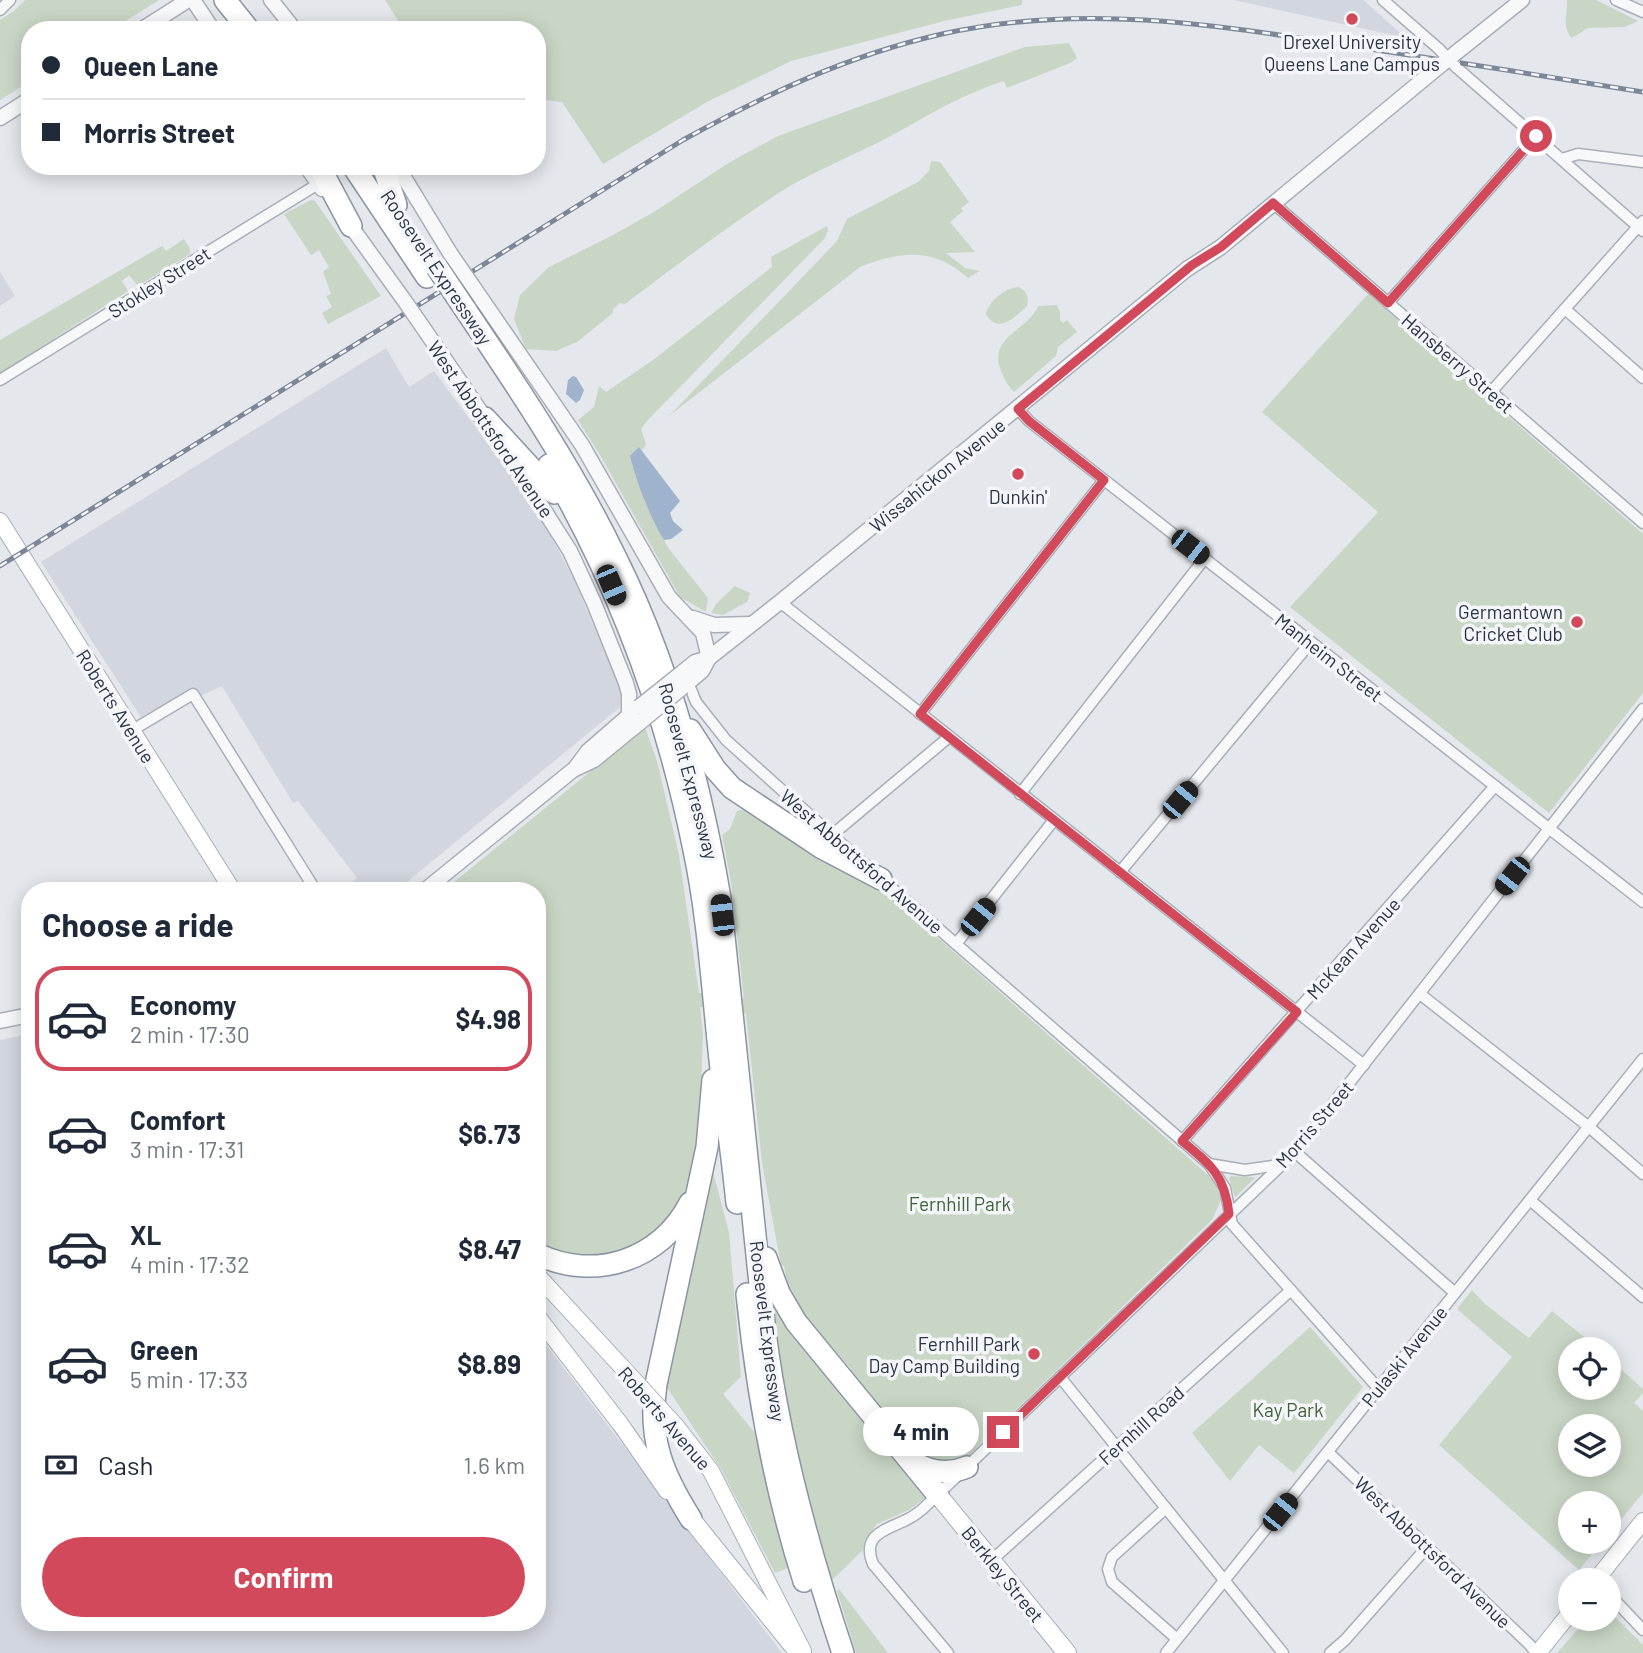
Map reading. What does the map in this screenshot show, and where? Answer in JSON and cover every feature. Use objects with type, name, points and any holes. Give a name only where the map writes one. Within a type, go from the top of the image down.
[{"type":"highway","points":[[225,0],[242,21]]},
{"type":"highway","points":[[243,0],[259,21]]},
{"type":"highway","points":[[318,175],[351,226]]},
{"type":"highway","name":"Roosevelt Expressway","points":[[361,175],[438,266]]},
{"type":"highway","name":"Roosevelt Expressway","points":[[376,175],[545,430],[596,519],[639,609],[681,687],[718,888],[769,1365],[788,1467],[816,1570],[843,1653]]},
{"type":"highway","points":[[386,175],[396,205]]},
{"type":"highway","name":"Roosevelt Expressway","points":[[467,309],[611,585],[648,679],[680,786],[703,895],[760,1400],[789,1531],[828,1653]]},
{"type":"highway","points":[[485,418],[539,475],[584,529]]},
{"type":"highway","points":[[681,687],[700,749],[723,779],[749,801],[802,835],[881,879]]},
{"type":"highway","points":[[802,835],[832,835]]},
{"type":"highway","points":[[691,1519],[668,1480],[658,1453],[653,1410],[656,1384],[700,1182],[711,1114],[716,1010]]},
{"type":"highway","points":[[546,1258],[560,1264],[583,1268],[605,1266],[641,1254],[658,1244],[673,1230],[687,1210],[700,1182]]},
{"type":"highway","points":[[752,1204],[773,1279],[786,1308],[938,1495]]},
{"type":"highway","points":[[910,1460],[934,1471],[952,1472],[967,1467]]},
{"type":"main road","name":"Roberts Avenue","points":[[0,521],[227,882]]},
{"type":"main road","name":"Roberts Avenue","points":[[546,1285],[676,1426],[711,1471],[802,1653]]},
{"type":"main road","name":"Roberts Avenue","points":[[546,1328],[621,1424],[670,1494],[802,1653]]},
{"type":"main road","name":"Berkley Street","points":[[938,1495],[1067,1653]]},
{"type":"main road","points":[[1606,1568],[1643,1521]]},
{"type":"main road","points":[[1537,1653],[1558,1628]]},
{"type":"street","points":[[0,10],[10,0]]},
{"type":"street","points":[[155,21],[188,0]]},
{"type":"street","points":[[193,0],[208,21]]},
{"type":"street","points":[[271,0],[288,21]]},
{"type":"street","points":[[1382,0],[1641,226],[1491,392]]},
{"type":"street","name":"Wissahickon Avenue","points":[[435,882],[573,770],[594,760],[637,714],[681,687],[695,662],[709,657],[753,624],[1192,265],[1221,247],[1448,58],[1522,0]]},
{"type":"street","points":[[1616,0],[1643,12]]},
{"type":"street","points":[[0,118],[21,105]]},
{"type":"street","points":[[1388,303],[1536,136]]},
{"type":"street","points":[[1562,159],[1578,154],[1643,162]]},
{"type":"street","name":"Stokley Street","points":[[0,380],[318,175]]},
{"type":"street","points":[[401,175],[438,266]]},
{"type":"street","name":"Hansberry Street","points":[[1273,203],[1642,521]]},
{"type":"street","name":"West Abbottsford Avenue","points":[[351,226],[485,418],[563,538],[576,562],[637,714]]},
{"type":"street","points":[[467,309],[582,445],[669,597],[703,633],[709,657]]},
{"type":"street","points":[[1565,309],[1643,378]]},
{"type":"street","name":"Manheim Street","points":[[1018,409],[1029,421],[1643,902]]},
{"type":"street","points":[[920,714],[1104,480]]},
{"type":"street","points":[[1020,793],[1205,558]]},
{"type":"street","points":[[780,602],[1364,1065]]},
{"type":"street","points":[[686,614],[714,625],[753,624]]},
{"type":"street","points":[[1120,872],[1311,642]]},
{"type":"street","name":"West Abbottsford Avenue","points":[[681,687],[726,740],[881,879],[1209,1164],[1223,1183],[1232,1224],[1378,1388]]},
{"type":"street","points":[[131,731],[192,694],[310,882]]},
{"type":"street","name":"Morris Street","points":[[948,1653],[873,1564],[871,1545],[881,1531],[915,1515],[938,1495],[1295,1152],[1643,709]]},
{"type":"street","points":[[832,835],[949,737]]},
{"type":"street","name":"McKean Avenue","points":[[1182,1141],[1495,786]]},
{"type":"street","points":[[956,944],[1054,820]]},
{"type":"street","points":[[1420,994],[1643,1174]]},
{"type":"street","points":[[0,1021],[21,1017]]},
{"type":"street","name":"Pulaski Avenue","points":[[1168,1652],[1643,1059]]},
{"type":"street","points":[[1295,1152],[1455,1293]]},
{"type":"street","points":[[1209,1164],[1245,1170],[1283,1163]]},
{"type":"street","points":[[1530,1200],[1643,1297]]},
{"type":"street","name":"Fernhill Road","points":[[992,1560],[1291,1290]]},
{"type":"street","points":[[1060,1377],[1283,1653]]},
{"type":"street","name":"West Abbottsford Avenue","points":[[1328,1452],[1537,1653]]},
{"type":"street","points":[[1166,1508],[1112,1557],[1108,1569],[1115,1585],[1177,1639]]},
{"type":"street","points":[[1331,1653],[1428,1546]]},
{"type":"street","points":[[1621,1607],[1643,1630]]},
{"type":"shaded area","name":"Drexel University Queens Lane Campus","points":[[1234,0],[1363,0],[1406,38]]},
{"type":"shaded area","points":[[0,272],[15,296],[0,306]]},
{"type":"shaded area","points":[[386,348],[409,387],[434,371],[536,509],[574,579],[621,692],[620,707],[407,882],[352,882],[357,878],[298,801],[293,803],[222,686],[200,696],[195,688],[141,717],[41,562]]},
{"type":"shaded area","points":[[21,1036],[21,1631],[546,1631],[546,1345],[782,1653],[0,1653],[0,1040]]},
{"type":"green space","points":[[25,0],[159,0],[125,21],[21,21],[21,87],[0,100],[0,20]]},
{"type":"green space","points":[[385,0],[1022,0],[1022,5],[944,21],[791,61],[707,102],[603,164],[562,102],[546,100],[546,21],[398,21]]},
{"type":"green space","points":[[1567,0],[1596,0],[1638,21],[1625,27],[1588,28],[1572,38],[1566,24]]},
{"type":"green space","points":[[1069,43],[1077,58],[1070,63],[1007,88],[1004,81],[972,93],[785,189],[724,230],[625,304],[620,303],[613,309],[613,313],[577,342],[556,351],[526,349],[514,319],[520,295],[549,267],[654,212],[730,162],[778,136],[1025,47]]},
{"type":"green space","points":[[931,161],[940,162],[969,202],[950,222],[975,252],[946,253],[965,268],[980,271],[968,278],[942,261],[916,255],[889,258],[860,267],[669,416],[837,241],[847,219],[918,182],[929,171]]},
{"type":"green space","points":[[311,200],[315,201],[381,296],[328,324],[322,313],[332,307],[326,296],[331,294],[323,272],[329,267],[319,250],[311,255],[284,214]]},
{"type":"green space","points":[[827,226],[825,238],[641,429],[646,444],[642,450],[639,447],[664,540],[708,598],[706,612],[680,597],[578,420],[594,407],[599,386],[606,392],[653,360],[772,267],[771,257]]},
{"type":"green space","points":[[184,239],[190,254],[138,286],[129,275],[122,281],[128,291],[0,373],[0,340],[162,246],[166,251]]},
{"type":"green space","points":[[1019,287],[1027,295],[1027,306],[1007,322],[1001,324],[991,320],[986,314],[994,300],[1008,290]]},
{"type":"green space","name":"Germantown Cricket Club","points":[[1368,294],[1643,534],[1643,693],[1549,813],[1290,607],[1378,512],[1262,412]]},
{"type":"green space","points":[[1057,305],[1060,320],[1063,323],[1067,320],[1077,332],[1058,347],[1056,356],[1014,392],[1000,368],[1000,348],[1038,306]]},
{"type":"green space","points":[[735,586],[750,593],[747,602],[723,615],[711,613],[716,604]]},
{"type":"green space","name":"Fernhill Park","points":[[645,727],[657,761],[679,855],[699,993],[744,999],[731,882],[722,835],[730,829],[737,811],[745,809],[888,894],[1217,1183],[1221,1200],[1212,1220],[963,1461],[924,1463],[848,1373],[851,1369],[804,1316],[788,1286],[784,1266],[781,1265],[762,1163],[746,1014],[700,1007],[703,1033],[700,1119],[689,1189],[667,1227],[617,1260],[546,1250],[546,882],[454,882]]},
{"type":"green space","points":[[713,1172],[729,1232],[741,1377],[723,1394],[754,1432],[788,1568],[775,1573],[721,1469],[666,1386],[700,1211]]},
{"type":"green space","points":[[1231,1176],[1255,1178],[1235,1197],[1229,1179]]},
{"type":"green space","points":[[1472,1290],[1485,1304],[1529,1338],[1552,1311],[1584,1337],[1558,1337],[1558,1400],[1621,1400],[1621,1370],[1643,1389],[1643,1393],[1634,1403],[1643,1411],[1643,1493],[1621,1519],[1621,1491],[1558,1491],[1558,1551],[1439,1445],[1512,1357],[1457,1309]]},
{"type":"green space","points":[[774,1302],[927,1496],[909,1510],[877,1524],[865,1540],[863,1550],[832,1580],[789,1408]]},
{"type":"green space","name":"Kay Park","points":[[1310,1327],[1363,1387],[1294,1473],[1259,1445],[1230,1481],[1192,1433]]},
{"type":"green space","points":[[1561,1554],[1592,1554],[1581,1568],[1577,1568]]},
{"type":"green space","points":[[839,1589],[888,1653],[856,1653],[837,1591]]},
{"type":"green space","points":[[1621,1623],[1643,1645],[1643,1653],[1557,1653],[1576,1631],[1621,1631]]},
{"type":"water","points":[[573,376],[584,390],[576,403],[566,394],[568,380]]},
{"type":"water","points":[[639,447],[680,501],[670,513],[673,521],[683,530],[671,539],[664,540],[640,488],[630,456]]},
{"type":"railway","points":[[0,566],[683,140],[745,107],[809,78],[908,43],[994,25],[1045,20],[1146,20],[1248,30],[1643,92]]},
{"type":"place","name":"Drexel University Queens Lane Campus","points":[[1352,19]]},
{"type":"place","name":"Dunkin'","points":[[1018,474]]},
{"type":"place","name":"Germantown Cricket Club","points":[[1577,622]]},
{"type":"place","name":"Fernhill Park Day Camp Building","points":[[1034,1354]]},
{"type":"route","points":[[1003,1432],[1229,1214],[1225,1188],[1217,1172],[1182,1141],[1297,1012],[920,714],[1104,480],[1029,421],[1018,409],[1192,265],[1212,254],[1273,203],[1388,303],[1536,136]]}]
